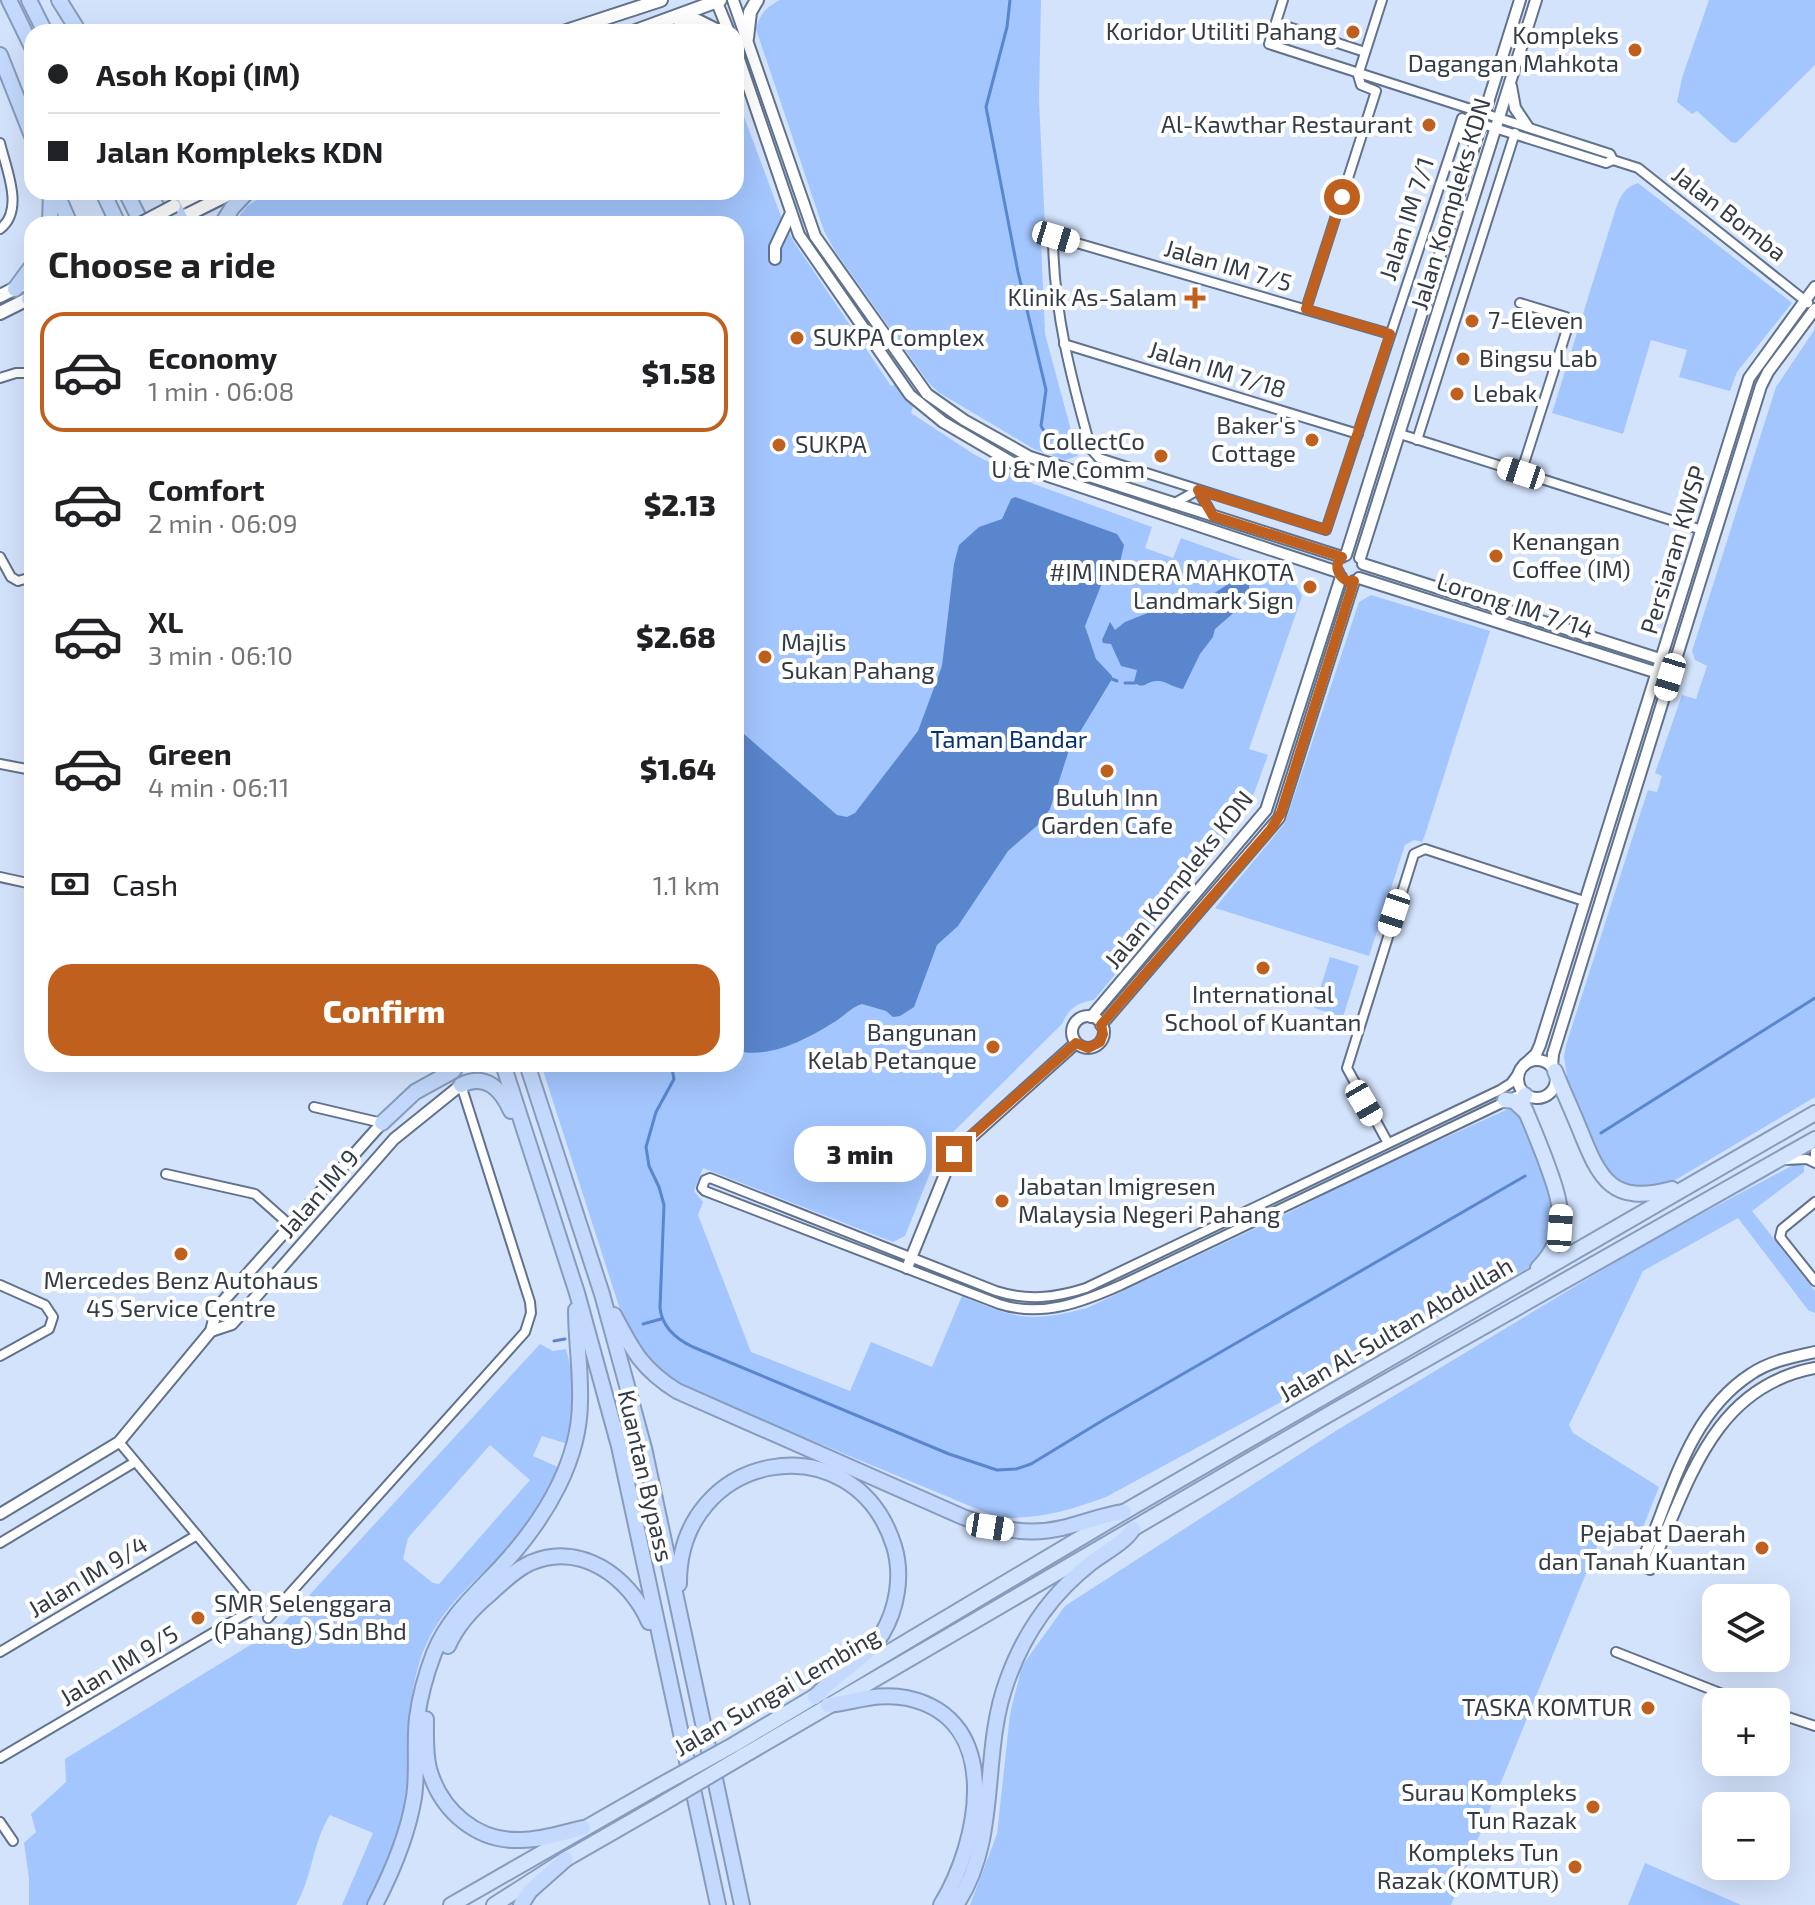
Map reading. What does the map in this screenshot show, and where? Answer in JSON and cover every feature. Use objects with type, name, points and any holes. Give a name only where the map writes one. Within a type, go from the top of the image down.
[{"type":"highway","points":[[9,0],[24,31]]},
{"type":"highway","points":[[29,0],[41,24]]},
{"type":"highway","points":[[59,0],[74,24]]},
{"type":"highway","points":[[0,55],[24,116]]},
{"type":"highway","points":[[227,216],[240,200]]},
{"type":"highway","points":[[15,289],[24,277]]},
{"type":"highway","points":[[382,1123],[415,1092],[451,1072]]},
{"type":"highway","name":"Kuantan Bypass","points":[[506,1072],[577,1293],[619,1446],[718,1905]]},
{"type":"highway","name":"Kuantan Bypass","points":[[530,1072],[602,1294],[644,1448],[742,1905]]},
{"type":"highway","points":[[461,1085],[478,1079],[498,1089],[539,1170]]},
{"type":"highway","points":[[375,1905],[404,1840],[415,1794],[417,1718],[424,1682],[436,1649],[452,1620],[475,1591],[532,1532],[551,1502],[566,1469],[581,1403],[576,1341],[577,1293]]},
{"type":"highway","points":[[602,1294],[638,1358],[654,1376],[677,1391],[963,1517],[990,1527],[1018,1532],[1039,1531],[1124,1512]]},
{"type":"highway","points":[[679,1615],[679,1571],[689,1529],[711,1497],[727,1485],[764,1468],[796,1466],[834,1475],[858,1489],[879,1512],[898,1557],[899,1583],[892,1612],[881,1636],[862,1657],[825,1686],[822,1701],[870,1696],[908,1698],[929,1706],[949,1719],[961,1734],[976,1774],[975,1806],[969,1842],[941,1905]]},
{"type":"highway","points":[[956,1905],[976,1865],[985,1833],[994,1728],[1007,1680],[1022,1647],[1055,1595],[1133,1529]]},
{"type":"highway","points":[[583,1828],[518,1841],[477,1832],[458,1818],[445,1802],[428,1766],[426,1720],[430,1693],[440,1663],[467,1617],[492,1591],[529,1564],[563,1556],[603,1567],[619,1578],[643,1608],[662,1652]]},
{"type":"highway","points":[[521,1905],[530,1891],[566,1859]]},
{"type":"highway","points":[[736,1877],[748,1905]]},
{"type":"main road","points":[[747,38],[750,12],[757,0]]},
{"type":"main road","points":[[588,24],[658,1]]},
{"type":"main road","points":[[656,24],[717,1]]},
{"type":"main road","points":[[659,23],[691,19],[708,24]]},
{"type":"main road","points":[[179,216],[194,200]]},
{"type":"main road","points":[[181,216],[216,200]]},
{"type":"main road","points":[[0,296],[24,284]]},
{"type":"main road","points":[[0,313],[24,301]]},
{"type":"main road","points":[[1554,1069],[1595,1168],[1608,1183],[1636,1195],[1652,1195],[1690,1185]]},
{"type":"main road","points":[[1523,1282],[1553,1248],[1562,1209],[1522,1101],[1524,1094]]},
{"type":"main road","points":[[1505,1100],[1514,1101],[1527,1112]]},
{"type":"main road","name":"Jalan Al-Sultan Abdullah","points":[[1124,1512],[1815,1113]]},
{"type":"main road","name":"Jalan Al-Sultan Abdullah","points":[[1133,1529],[1815,1139]]},
{"type":"main road","name":"Jalan Sungai Lembing","points":[[494,1905],[660,1805],[739,1750],[1124,1512]]},
{"type":"main road","name":"Jalan Sungai Lembing","points":[[822,1701],[1133,1529]]},
{"type":"main road","name":"Jalan Sungai Lembing","points":[[451,1905],[652,1790],[739,1750]]},
{"type":"street","points":[[733,0],[742,24]]},
{"type":"street","points":[[1283,0],[1276,23],[1365,52]]},
{"type":"street","points":[[1306,309],[1376,91],[1359,82],[1359,72],[1382,0]]},
{"type":"street","name":"Jalan Kompleks KDN","points":[[1344,556],[1520,0]]},
{"type":"street","name":"Jalan Kompleks KDN","points":[[1362,561],[1536,0]]},
{"type":"street","points":[[717,1],[726,24]]},
{"type":"street","name":"Jalan Bomba","points":[[1276,23],[1269,44],[1359,72],[1484,118],[1527,126],[1610,154],[1613,160],[1638,168],[1815,309]]},
{"type":"street","points":[[744,30],[815,236],[922,389],[964,420],[1026,455],[1172,504],[1362,561],[1363,572],[1357,579],[1339,574],[1033,473],[990,452],[920,405],[805,247],[744,74]]},
{"type":"street","points":[[1511,80],[1515,108],[1527,126]]},
{"type":"street","name":"Jalan IM 7/1","points":[[1198,490],[1326,530],[1462,118]]},
{"type":"street","name":"Jalan Bomba","points":[[1497,122],[1515,133],[1605,162],[1613,160]]},
{"type":"street","points":[[1417,440],[1515,133]]},
{"type":"street","points":[[0,143],[14,206],[11,217],[2,227]]},
{"type":"street","points":[[775,259],[775,247],[791,213]]},
{"type":"street","name":"Jalan IM 7/5","points":[[1064,344],[1053,284],[1053,239],[1056,237],[1390,334]]},
{"type":"street","name":"Persiaran KWSP","points":[[1522,1067],[1538,1050],[1749,378],[1815,287]]},
{"type":"street","points":[[1520,303],[1566,317],[1569,323],[1521,473]]},
{"type":"street","name":"Persiaran KWSP","points":[[1524,1094],[1540,1099],[1551,1093],[1557,1082],[1553,1054],[1764,379],[1815,309]]},
{"type":"street","points":[[1064,344],[1091,449],[1099,458],[1198,490],[1213,516]]},
{"type":"street","name":"Jalan IM 7/18","points":[[1064,344],[1358,434]]},
{"type":"street","points":[[0,378],[24,374]]},
{"type":"street","points":[[1400,434],[1702,530]]},
{"type":"street","points":[[1172,504],[1198,490]]},
{"type":"street","points":[[1697,544],[1712,548]]},
{"type":"street","points":[[1339,574],[1338,563],[1344,556]]},
{"type":"street","points":[[0,557],[11,577],[18,581],[24,579]]},
{"type":"street","name":"Lorong IM 7/14","points":[[1362,561],[1675,663]]},
{"type":"street","name":"Jalan Kompleks KDN","points":[[1091,1017],[1266,810],[1339,574]]},
{"type":"street","name":"Jalan Kompleks KDN","points":[[1101,1025],[1279,818],[1357,579]]},
{"type":"street","name":"Lorong IM 7/14","points":[[1357,579],[1670,677]]},
{"type":"street","points":[[0,764],[24,768]]},
{"type":"street","points":[[1266,810],[1279,818]]},
{"type":"street","points":[[1388,1143],[1347,1068],[1414,854],[1425,849],[1584,901]]},
{"type":"street","points":[[0,877],[24,882]]},
{"type":"street","points":[[1589,887],[1603,892]]},
{"type":"street","points":[[1091,1017],[1101,1025],[1103,1034],[1097,1045],[1088,1048],[1076,1043],[1072,1036],[1075,1023],[1091,1017]]},
{"type":"street","points":[[907,1268],[958,1149],[1076,1043]]},
{"type":"street","points":[[1522,1067],[1518,1080],[1524,1094],[1379,1159],[1095,1297],[1055,1308],[1005,1306],[705,1191],[703,1186],[710,1178],[1005,1294],[1052,1297],[1086,1288],[1500,1090],[1511,1083],[1522,1067],[1533,1060],[1541,1060],[1554,1069]]},
{"type":"street","points":[[268,1618],[525,1332],[531,1313],[530,1302],[461,1085]]},
{"type":"street","name":"Jalan IM 9","points":[[211,1331],[232,1324],[394,1139],[461,1085]]},
{"type":"street","points":[[314,1107],[382,1123]]},
{"type":"street","name":"Jalan IM 9","points":[[0,1514],[119,1442],[211,1331],[217,1308],[382,1123]]},
{"type":"street","points":[[1375,1150],[1379,1159]]},
{"type":"street","points":[[1777,1162],[1793,1158],[1815,1163]]},
{"type":"street","points":[[166,1174],[255,1194],[291,1226]]},
{"type":"street","points":[[1815,1202],[1782,1229],[1780,1237],[1815,1281]]},
{"type":"street","points":[[1196,1235],[1202,1246]]},
{"type":"street","points":[[240,1283],[252,1290],[255,1297]]},
{"type":"street","points":[[0,1285],[45,1305],[53,1317],[49,1329],[0,1356]]},
{"type":"street","points":[[228,1296],[231,1306],[238,1310],[245,1309]]},
{"type":"street","points":[[1815,1352],[1782,1359],[1751,1374],[1723,1398],[1703,1421],[1690,1444],[1646,1567],[1719,1425],[1742,1402],[1760,1390],[1795,1372],[1815,1368]]},
{"type":"street","points":[[119,1442],[197,1535]]},
{"type":"street","points":[[0,1543],[135,1462]]},
{"type":"street","name":"Jalan IM 9/5","points":[[0,1758],[257,1607],[197,1535]]},
{"type":"street","name":"Jalan IM 9/4","points":[[0,1652],[197,1535]]},
{"type":"street","points":[[1616,1652],[1705,1688]]},
{"type":"street","points":[[1790,1718],[1815,1726]]},
{"type":"street","points":[[0,1822],[13,1841]]},
{"type":"green space","points":[[780,0],[1041,0],[1039,100],[1045,228],[1041,240],[1045,334],[1078,456],[1065,460],[1034,449],[938,392],[835,251],[824,231],[756,29],[764,12]]},
{"type":"green space","points":[[1709,0],[1815,0],[1815,65],[1736,143],[1697,111],[1692,114],[1677,102],[1682,78]]},
{"type":"green space","name":"Taman Bandar","points":[[744,117],[782,219],[794,242],[891,386],[897,384],[913,407],[911,413],[975,455],[1034,484],[1152,527],[1145,548],[1173,558],[1181,538],[1292,578],[1302,596],[1249,749],[1268,755],[1249,807],[1094,1000],[1071,1010],[1062,1024],[942,1143],[905,1236],[893,1242],[703,1168],[694,1191],[703,1202],[698,1215],[751,1352],[850,1391],[871,1342],[932,1367],[962,1296],[996,1310],[1023,1316],[1051,1316],[1087,1308],[1360,1176],[1510,1109],[1522,1117],[1551,1194],[1551,1231],[1544,1249],[1530,1267],[1106,1497],[1053,1513],[1027,1517],[999,1518],[686,1388],[664,1373],[647,1356],[624,1322],[544,1072],[744,1072],[744,216],[239,216],[257,200],[744,200]]},
{"type":"green space","points":[[1638,183],[1792,303],[1737,372],[1730,391],[1679,377],[1687,350],[1651,340],[1623,434],[1552,413],[1616,208],[1624,192]]},
{"type":"green space","points":[[1815,329],[1815,1097],[1672,1182],[1654,1189],[1635,1187],[1616,1181],[1601,1168],[1568,1084],[1564,1057],[1566,1045],[1648,790],[1657,792],[1662,776],[1655,773],[1682,695],[1696,699],[1707,666],[1695,660],[1692,651],[1776,387]]},
{"type":"green space","points":[[1371,595],[1490,631],[1425,835],[1422,842],[1414,840],[1405,845],[1369,956],[1215,908],[1285,823],[1359,602]]},
{"type":"green space","points":[[1330,957],[1359,966],[1343,1017],[1314,1008]]},
{"type":"green space","points":[[1795,1164],[1804,1166],[1804,1172],[1752,1211],[1815,1291],[1815,1313],[1808,1310],[1738,1218],[1643,1271],[1569,1425],[1573,1433],[1659,1487],[1638,1540],[1605,1527],[1451,1905],[970,1905],[997,1834],[1010,1714],[1022,1666],[1065,1606],[1334,1432],[1645,1244]]},
{"type":"green space","points":[[540,1344],[553,1351],[566,1349],[573,1396],[568,1444],[542,1436],[533,1456],[560,1468],[525,1527],[442,1617],[425,1647],[414,1683],[406,1797],[401,1825],[387,1866],[368,1905],[342,1905],[373,1833],[330,1815],[319,1837],[306,1883],[296,1905],[29,1905],[24,1843],[36,1832],[31,1814],[66,1782],[65,1759],[281,1626]],"holes":[[[490,1445],[530,1480],[439,1584],[433,1583],[403,1559],[408,1538]]]},
{"type":"green space","points":[[1645,1863],[1741,1905],[1628,1905]]},
{"type":"shaded area","points":[[1015,497],[1117,534],[1124,545],[1119,567],[1102,583],[1085,626],[1096,659],[1112,679],[1069,750],[1050,809],[1039,824],[1008,851],[958,926],[937,945],[914,1007],[893,1017],[886,1011],[862,1004],[801,1041],[775,1050],[744,1052],[744,734],[837,815],[847,817],[855,813],[918,731],[942,666],[959,545],[979,527],[1002,519],[1011,499]]},
{"type":"shaded area","points":[[1236,579],[1249,585],[1249,590],[1238,609],[1215,629],[1183,689],[1158,681],[1137,684],[1134,682],[1137,670],[1121,666],[1111,644],[1103,643],[1110,622],[1115,630],[1125,622],[1158,609],[1182,614]]},
{"type":"waterway","points":[[1010,0],[1007,27],[986,107],[1018,272],[1046,390],[1041,426],[1046,434]]},
{"type":"waterway","points":[[1112,679],[1117,681]]},
{"type":"waterway","points":[[1125,683],[1135,683]]},
{"type":"waterway","points":[[1601,1133],[1815,998]]},
{"type":"waterway","points":[[673,1072],[674,1079],[656,1112],[646,1147],[649,1166],[664,1205],[660,1308],[671,1332],[693,1347],[949,1454],[997,1470],[1031,1464],[1525,1176]]},
{"type":"waterway","points":[[643,1324],[661,1319]]},
{"type":"waterway","points":[[554,1341],[565,1339]]},
{"type":"place","name":"Koridor Utiliti Pahang","points":[[1353,32]]},
{"type":"place","name":"Kompleks Dagangan Mahkota","points":[[1635,50]]},
{"type":"place","name":"Al-Kawthar Restaurant","points":[[1429,125]]},
{"type":"place","name":"Klinik As-Salam","points":[[1195,298]]},
{"type":"place","name":"7-Eleven","points":[[1472,321]]},
{"type":"place","name":"SUKPA Complex","points":[[797,338]]},
{"type":"place","name":"Bingsu Lab","points":[[1463,359]]},
{"type":"place","name":"Lebak","points":[[1457,394]]},
{"type":"place","name":"Baker's Cottage","points":[[1312,440]]},
{"type":"place","name":"SUKPA","points":[[779,445]]},
{"type":"place","name":"CollectCo U & Me Comm","points":[[1161,456]]},
{"type":"place","name":"Kenangan Coffee (IM)","points":[[1496,556]]},
{"type":"place","name":"#IM INDERA MAHKOTA Landmark Sign","points":[[1310,587]]},
{"type":"place","name":"Majlis Sukan Pahang","points":[[765,657]]},
{"type":"place","name":"Buluh Inn Garden Cafe","points":[[1107,771]]},
{"type":"place","name":"International School of Kuantan","points":[[1263,968]]},
{"type":"place","name":"Bangunan Kelab Petanque","points":[[993,1047]]},
{"type":"place","name":"Jabatan Imigresen Malaysia Negeri Pahang","points":[[1002,1201]]},
{"type":"place","name":"Mercedes Benz Autohaus 4S Service Centre","points":[[181,1254]]},
{"type":"place","name":"Pejabat Daerah dan Tanah Kuantan","points":[[1762,1548]]},
{"type":"place","name":"SMR Selenggara (Pahang) Sdn Bhd","points":[[198,1618]]},
{"type":"place","name":"TASKA KOMTUR","points":[[1648,1708]]},
{"type":"place","name":"Surau Kompleks Tun Razak","points":[[1593,1807]]},
{"type":"place","name":"Kompleks Tun Razak (KOMTUR)","points":[[1575,1867]]},
{"type":"route","points":[[954,1154],[1076,1043],[1088,1048],[1100,1042],[1103,1034],[1101,1025],[1271,829],[1281,813],[1354,581],[1347,581],[1339,574],[1337,566],[1342,557],[1213,516],[1198,490],[1326,530],[1390,334],[1306,309],[1342,197]]}]
